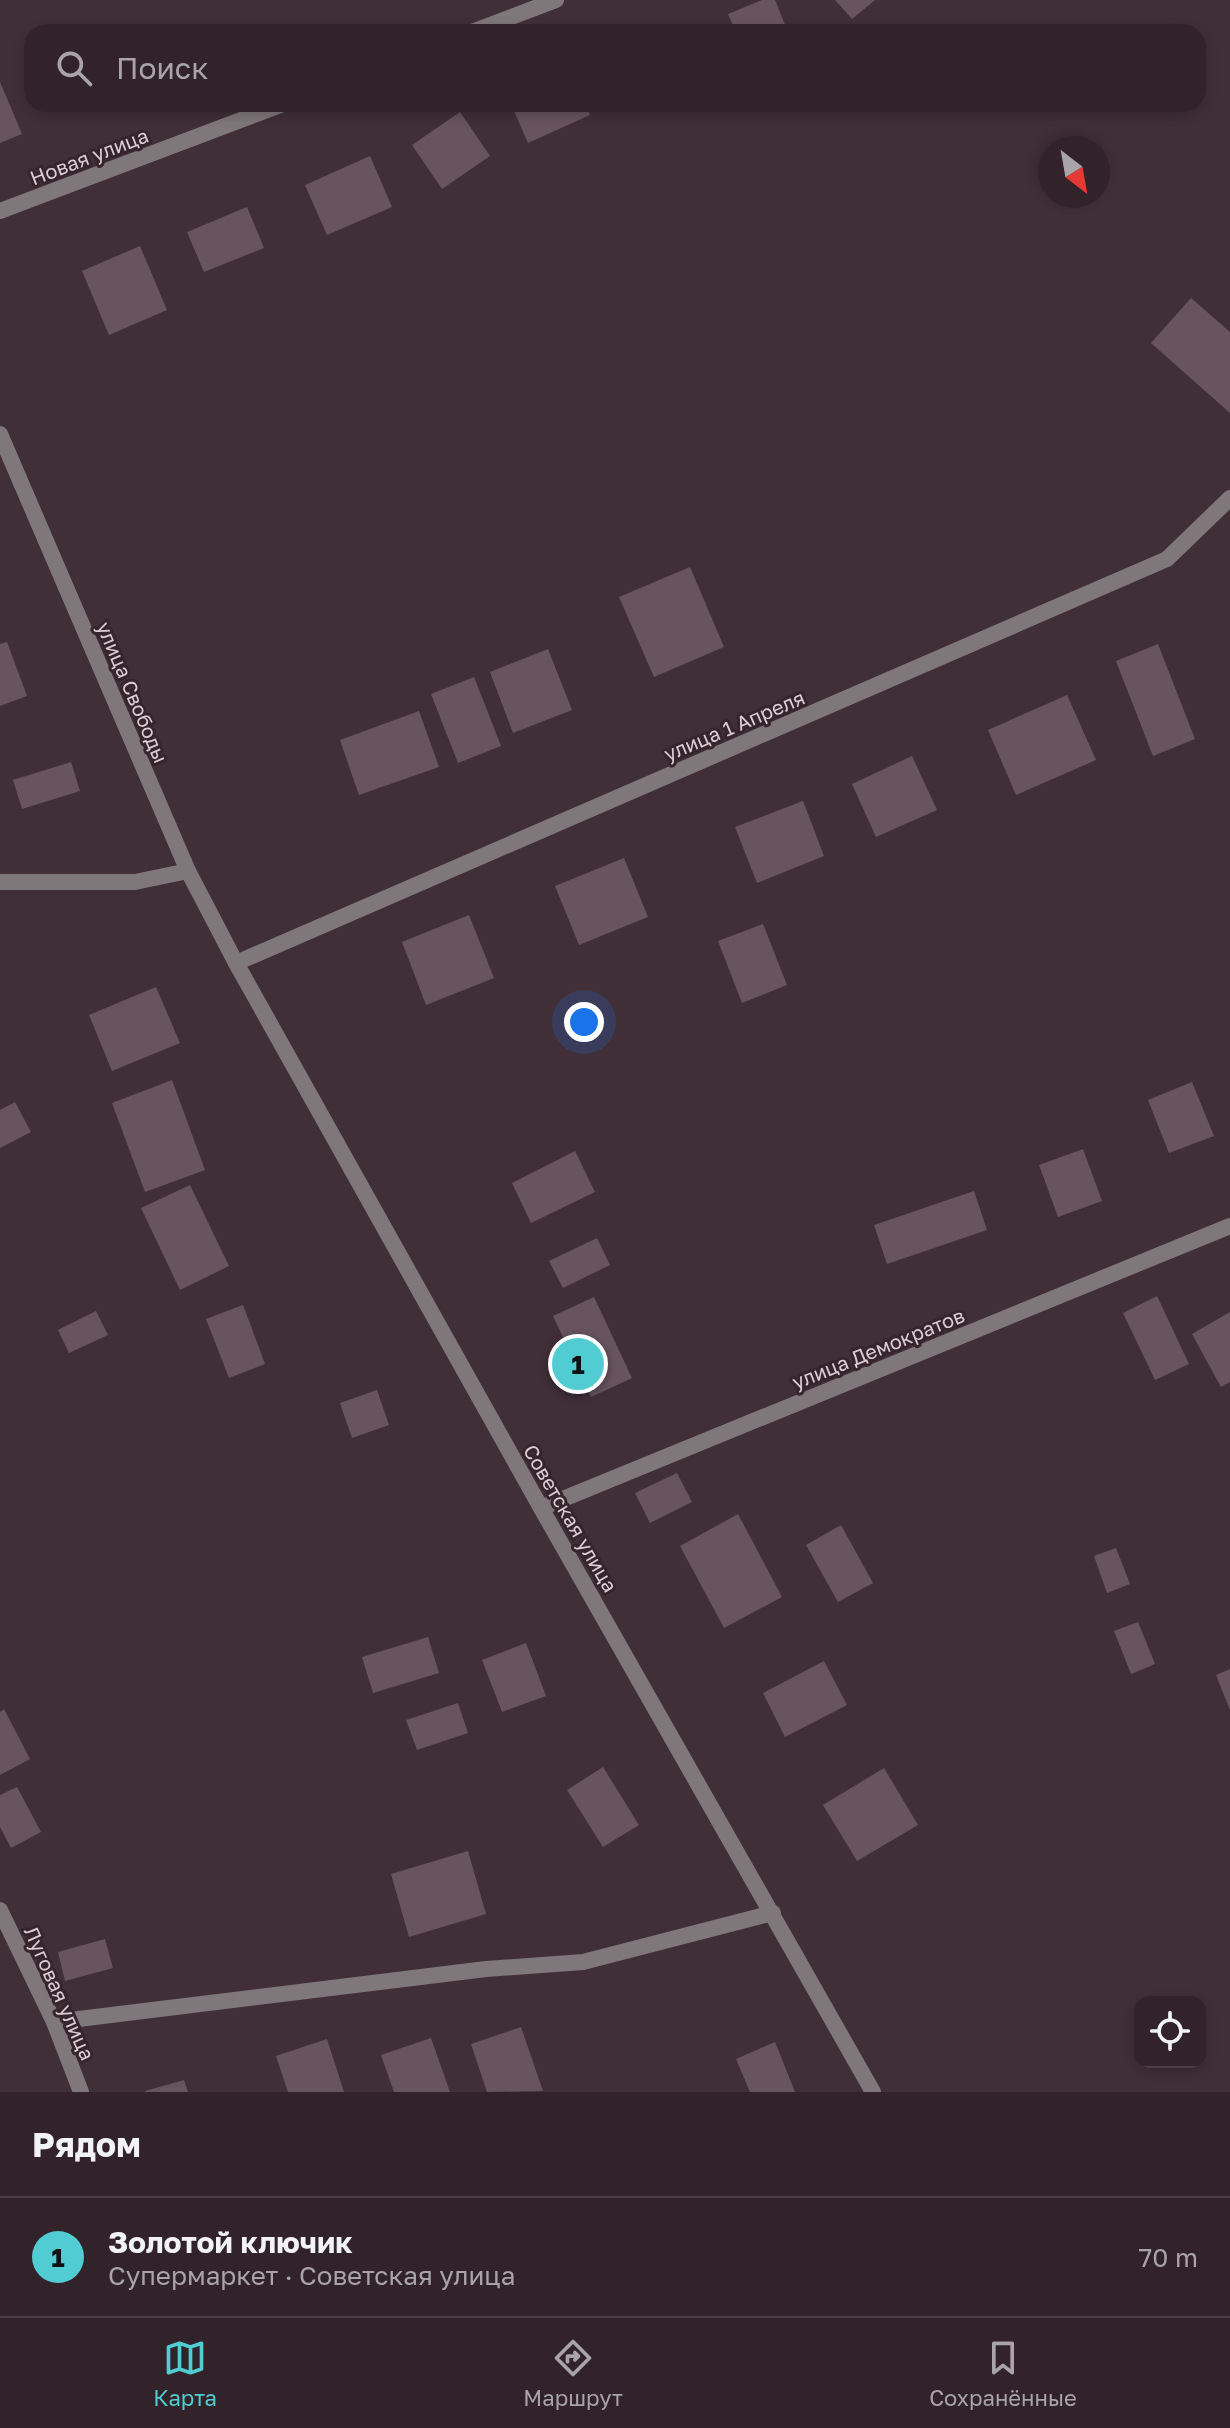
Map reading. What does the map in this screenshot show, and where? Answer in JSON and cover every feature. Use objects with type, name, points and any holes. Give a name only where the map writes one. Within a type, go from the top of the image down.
[{"type":"street","points":[[493,24],[556,0]]},
{"type":"street","name":"Новая улица","points":[[0,211],[262,112]]},
{"type":"street","name":"улица Свободы","points":[[0,434],[188,871],[236,963]]},
{"type":"street","name":"улица 1 Апреля","points":[[236,963],[1167,559],[1230,498]]},
{"type":"street","points":[[0,882],[135,882],[188,871]]},
{"type":"street","name":"Советская улица","points":[[236,963],[873,2092]]},
{"type":"street","name":"улица Демократов","points":[[541,1508],[1230,1226]]},
{"type":"street","name":"Луговая улица","points":[[0,1910],[54,2022],[81,2092]]},
{"type":"street","points":[[54,2022],[486,1969],[583,1962],[773,1913]]},
{"type":"building","points":[[762,0],[775,0],[785,24],[732,24],[728,14]]},
{"type":"building","points":[[835,0],[875,0],[852,19]]},
{"type":"building","points":[[0,82],[22,134],[0,143]]},
{"type":"building","points":[[460,112],[490,156],[442,189],[412,145]]},
{"type":"building","points":[[514,112],[589,112],[590,115],[528,143]]},
{"type":"building","points":[[370,156],[392,207],[327,235],[305,185]]},
{"type":"building","points":[[247,207],[264,248],[204,272],[187,232]]},
{"type":"building","points":[[140,246],[167,310],[109,335],[82,271]]},
{"type":"building","points":[[1191,298],[1230,332],[1230,413],[1151,343]]},
{"type":"building","points":[[690,567],[724,647],[654,677],[619,597]]},
{"type":"building","points":[[7,642],[27,696],[0,706],[0,644]]},
{"type":"building","points":[[1158,644],[1195,739],[1153,756],[1116,661]]},
{"type":"building","points":[[548,649],[572,710],[513,733],[490,672]]},
{"type":"building","points":[[474,677],[501,746],[458,763],[431,694]]},
{"type":"building","points":[[1067,695],[1096,760],[1016,795],[988,730]]},
{"type":"building","points":[[419,711],[439,767],[359,795],[340,740]]},
{"type":"building","points":[[912,756],[937,810],[876,837],[852,784]]},
{"type":"building","points":[[71,762],[80,791],[22,809],[13,780]]},
{"type":"building","points":[[803,801],[824,856],[757,883],[735,827]]},
{"type":"building","points":[[624,858],[648,917],[579,945],[555,886]]},
{"type":"building","points":[[469,915],[494,978],[426,1005],[402,942]]},
{"type":"building","points":[[763,924],[787,985],[742,1003],[718,941]]},
{"type":"building","points":[[156,987],[180,1043],[112,1071],[89,1015]]},
{"type":"building","points":[[172,1080],[205,1170],[145,1192],[112,1103]]},
{"type":"building","points":[[1192,1082],[1214,1136],[1169,1153],[1148,1100]]},
{"type":"building","points":[[15,1102],[31,1132],[0,1148],[0,1110]]},
{"type":"building","points":[[1083,1149],[1102,1201],[1058,1217],[1039,1165]]},
{"type":"building","points":[[575,1151],[595,1192],[531,1223],[512,1183]]},
{"type":"building","points":[[190,1185],[229,1266],[180,1290],[141,1208]]},
{"type":"building","points":[[974,1191],[987,1230],[887,1264],[874,1225]]},
{"type":"building","points":[[597,1238],[610,1265],[563,1288],[549,1261]]},
{"type":"building","points":[[1157,1296],[1189,1364],[1155,1380],[1123,1313]]},
{"type":"building","points":[[594,1297],[632,1378],[591,1397],[553,1316]]},
{"type":"building","points":[[243,1305],[265,1364],[229,1378],[206,1319]]},
{"type":"building","points":[[96,1311],[108,1335],[69,1353],[58,1330]]},
{"type":"building","points":[[1230,1312],[1230,1382],[1221,1387],[1192,1334]]},
{"type":"building","points":[[377,1390],[389,1425],[352,1438],[340,1403]]},
{"type":"building","points":[[677,1473],[692,1502],[650,1523],[635,1493]]},
{"type":"building","points":[[738,1514],[782,1597],[724,1628],[680,1546]]},
{"type":"building","points":[[841,1525],[873,1583],[838,1602],[806,1545]]},
{"type":"building","points":[[1116,1548],[1130,1584],[1107,1593],[1094,1556]]},
{"type":"building","points":[[1138,1622],[1155,1664],[1131,1674],[1114,1631]]},
{"type":"building","points":[[428,1637],[439,1673],[373,1693],[362,1657]]},
{"type":"building","points":[[526,1643],[546,1696],[502,1712],[482,1660]]},
{"type":"building","points":[[824,1661],[847,1705],[785,1737],[763,1693]]},
{"type":"building","points":[[1230,1669],[1230,1710],[1216,1675]]},
{"type":"building","points":[[458,1703],[468,1733],[417,1750],[406,1720]]},
{"type":"building","points":[[4,1709],[30,1759],[0,1775],[0,1712]]},
{"type":"building","points":[[603,1767],[639,1825],[603,1847],[567,1790]]},
{"type":"building","points":[[884,1768],[918,1825],[857,1861],[823,1805]]},
{"type":"building","points":[[17,1787],[41,1832],[11,1848],[0,1827],[0,1795]]},
{"type":"building","points":[[468,1851],[486,1914],[409,1937],[391,1874]]},
{"type":"building","points":[[105,1939],[113,1968],[65,1981],[58,1952]]},
{"type":"building","points":[[521,2027],[543,2091],[487,2092],[471,2044]]},
{"type":"building","points":[[431,2038],[450,2092],[394,2092],[381,2055]]},
{"type":"building","points":[[327,2039],[344,2092],[288,2092],[276,2056]]},
{"type":"building","points":[[775,2042],[795,2092],[750,2092],[736,2059]]},
{"type":"building","points":[[184,2080],[188,2092],[145,2092],[145,2091]]},
{"type":"place","name":"Золотой ключик","points":[[578,1364]]}]
